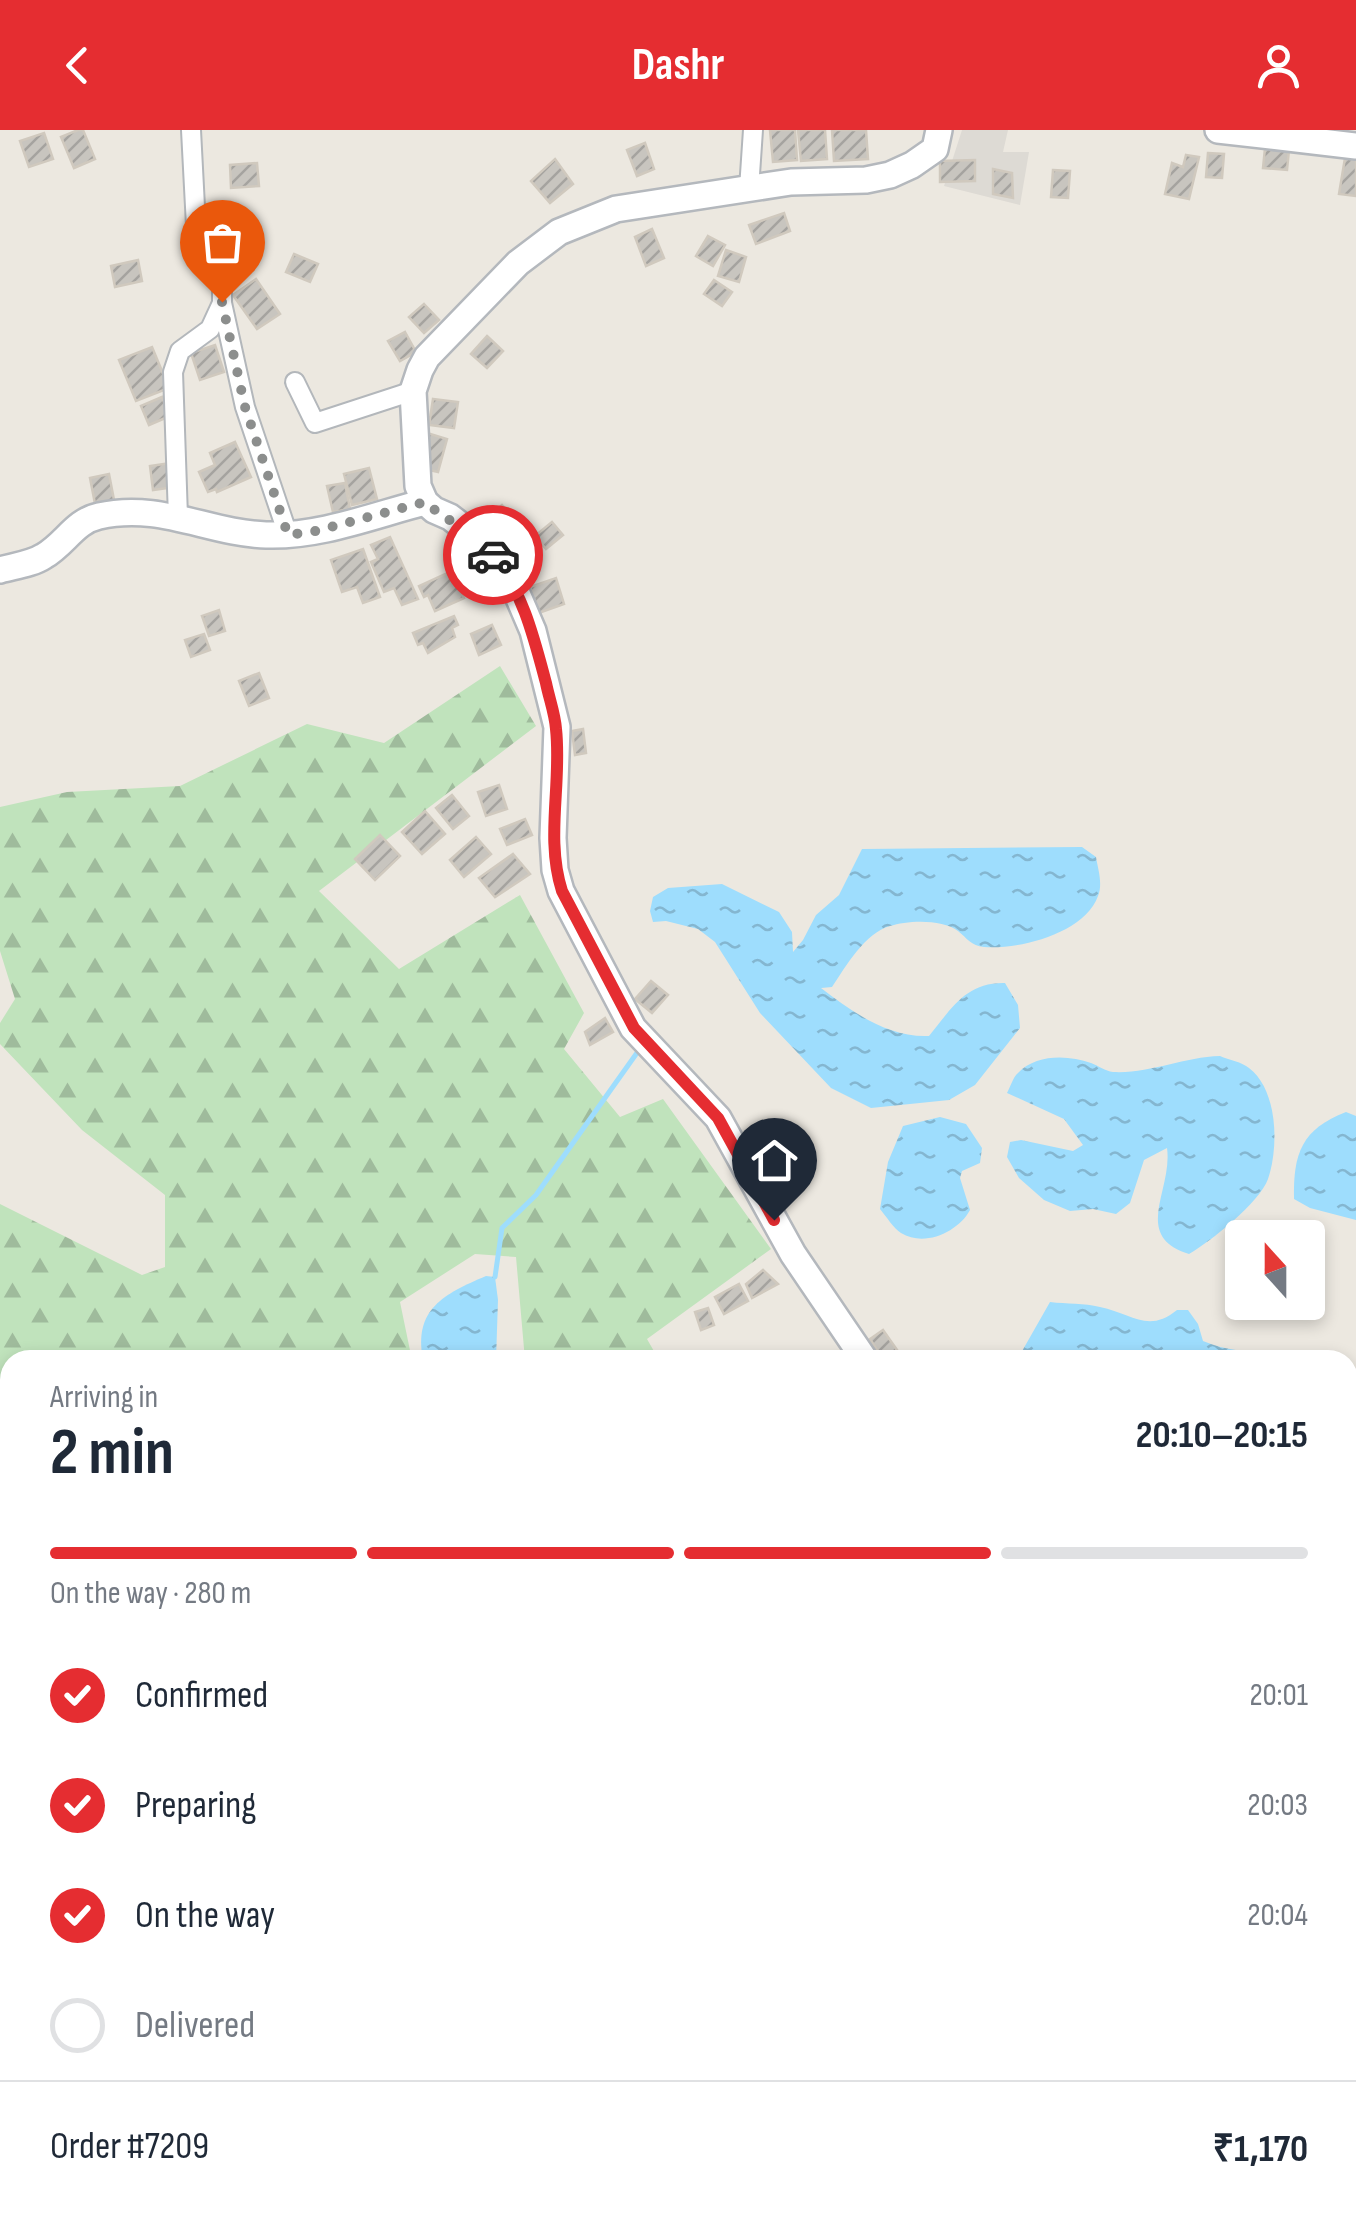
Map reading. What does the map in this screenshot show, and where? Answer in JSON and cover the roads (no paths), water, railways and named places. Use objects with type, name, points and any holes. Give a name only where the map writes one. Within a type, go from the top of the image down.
[{"type":"main road","points":[[858,1350],[793,1254],[718,1118],[634,1028],[562,891],[555,870],[553,838],[556,727],[532,631],[509,575],[486,545],[425,502],[418,486],[413,391],[427,356],[518,263],[559,232],[616,209],[791,182],[866,180],[890,175],[935,149],[939,130]]},
{"type":"main road","points":[[1218,130],[1356,146]]},
{"type":"main road","points":[[0,570],[40,559],[60,545],[74,527],[96,516],[133,512],[263,535],[288,535],[425,502]]},
{"type":"street","points":[[191,130],[196,226],[222,284],[222,302],[245,407],[288,535]]},
{"type":"street","points":[[749,189],[753,130]]},
{"type":"street","points":[[178,517],[174,372],[180,352],[210,330],[222,302]]},
{"type":"street","points":[[294,382],[315,423],[413,391]]},
{"type":"water","points":[[1082,847],[1096,857],[1100,876],[1098,896],[1080,920],[1065,929],[1015,946],[984,947],[944,924],[897,924],[872,936],[832,987],[821,988],[885,1028],[929,1036],[970,992],[1005,983],[1018,1005],[1020,1028],[975,1085],[949,1100],[871,1108],[831,1088],[760,1013],[715,942],[698,929],[653,922],[650,911],[653,897],[668,888],[722,884],[779,912],[792,932],[793,952],[816,915],[839,895],[862,849]]},
{"type":"water","points":[[1220,1056],[1249,1068],[1259,1078],[1271,1104],[1274,1151],[1268,1179],[1245,1210],[1234,1220],[1225,1220],[1225,1228],[1189,1254],[1172,1246],[1162,1236],[1158,1224],[1167,1148],[1144,1160],[1130,1203],[1116,1214],[1093,1209],[1070,1211],[1044,1200],[1019,1178],[1007,1157],[1010,1142],[1021,1140],[1073,1151],[1083,1145],[1064,1119],[1007,1093],[1025,1067],[1053,1058],[1126,1072]]},
{"type":"water","points":[[1346,1112],[1356,1116],[1356,1220],[1310,1208],[1294,1199],[1298,1156],[1303,1145],[1319,1126]]},
{"type":"water","points":[[940,1117],[966,1124],[982,1148],[980,1163],[962,1171],[960,1178],[970,1210],[958,1225],[940,1235],[910,1237],[898,1231],[880,1209],[888,1162],[903,1126]]},
{"type":"water","points":[[486,1276],[495,1277],[496,1350],[422,1350],[427,1316],[457,1290]]},
{"type":"water","points":[[1050,1302],[1094,1306],[1148,1321],[1188,1310],[1203,1341],[1236,1350],[1023,1350]]},
{"type":"waterway","points":[[495,1277],[502,1228],[536,1195],[639,1050]]}]
